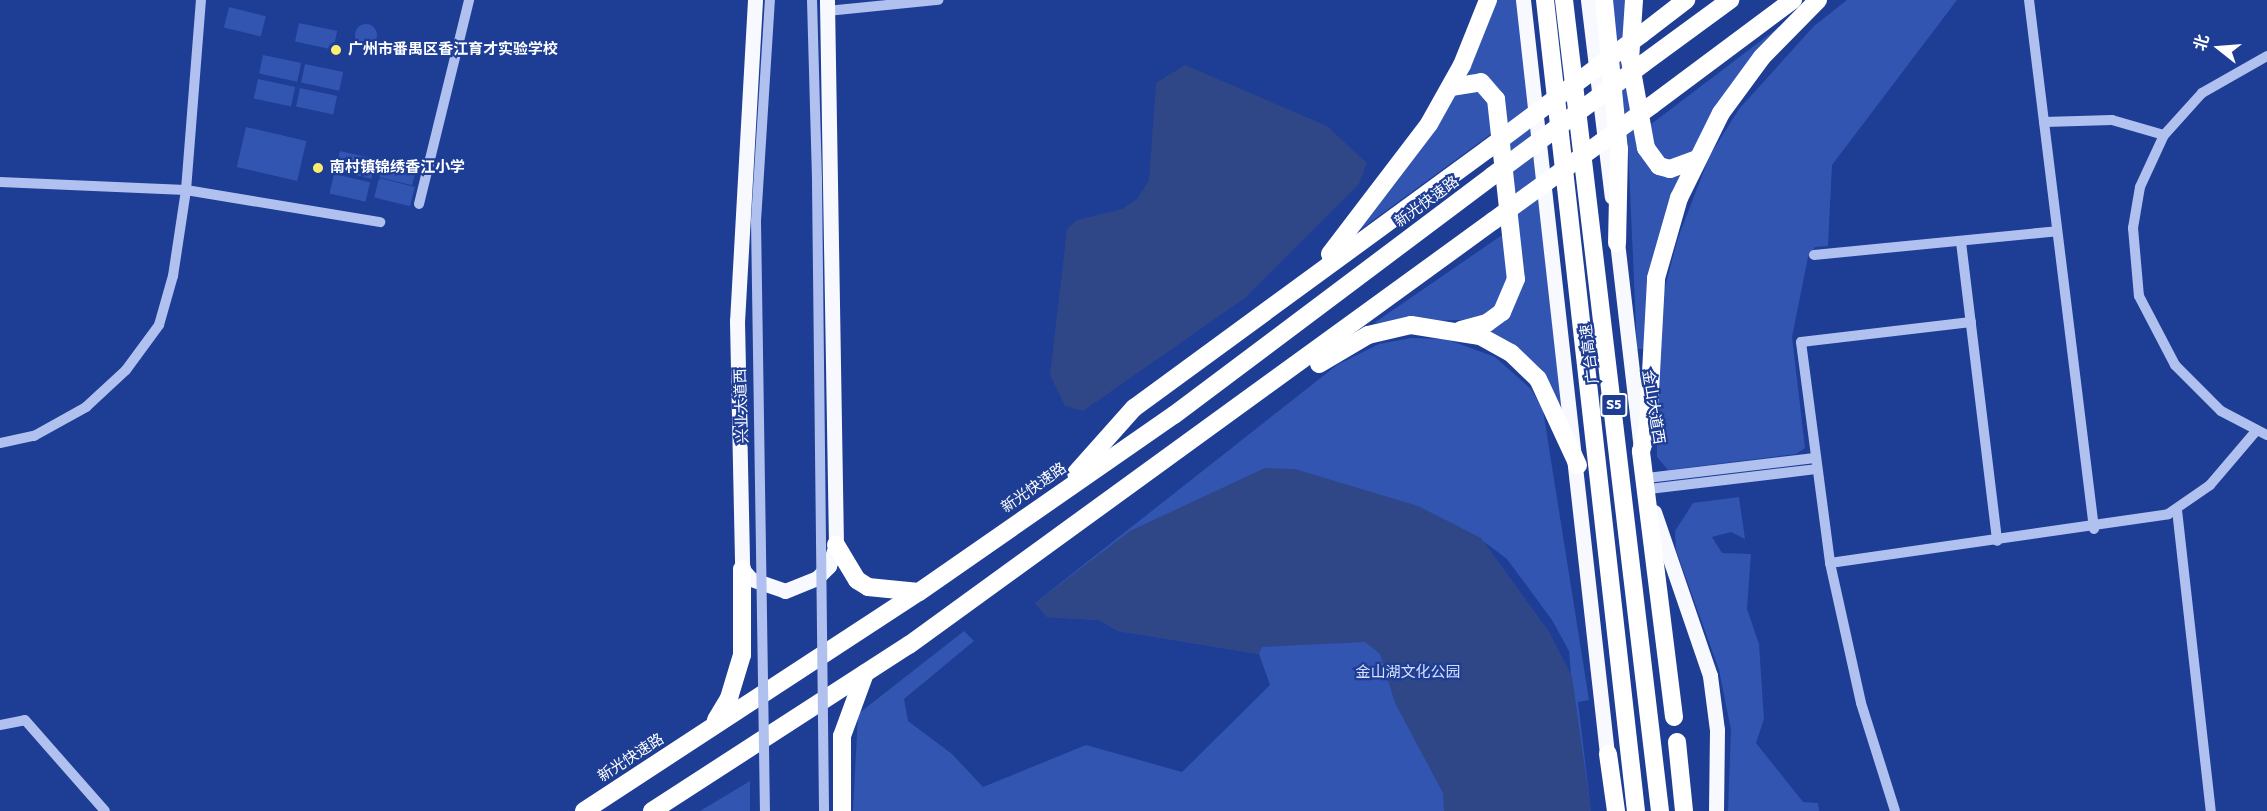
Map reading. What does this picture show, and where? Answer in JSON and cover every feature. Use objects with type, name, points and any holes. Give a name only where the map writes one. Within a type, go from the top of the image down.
[{"type":"highway","points":[[1300,285],[1370,207],[1451,87],[1488,0]]},
{"type":"highway","name":"广台高速","points":[[1545,0],[1636,811]]},
{"type":"highway","name":"广台高速","points":[[1564,0],[1660,811]]},
{"type":"highway","points":[[1604,0],[1619,149],[1617,243]]},
{"type":"highway","points":[[1634,0],[1630,60],[1646,148],[1659,166],[1670,169],[1697,159]]},
{"type":"highway","points":[[1059,492],[1134,408],[1488,149],[1686,0]]},
{"type":"highway","name":"新光快速路","points":[[584,811],[919,592],[1059,492],[1174,415],[1730,0]]},
{"type":"highway","points":[[652,811],[865,673],[1124,492],[1793,0]]},
{"type":"highway","points":[[1674,717],[1641,451],[1648,428],[1656,278],[1697,159],[1721,113],[1762,57],[1818,0]]},
{"type":"highway","points":[[1451,87],[1481,82],[1496,99],[1516,279],[1502,312],[1487,323],[1461,330]]},
{"type":"highway","points":[[1124,492],[1184,462],[1327,357],[1368,335],[1411,325],[1461,330],[1497,344],[1532,372],[1556,409],[1578,465]]},
{"type":"highway","points":[[836,545],[852,573],[868,587],[919,592]]},
{"type":"highway","points":[[712,726],[729,698],[742,655],[742,569]]},
{"type":"highway","points":[[842,811],[842,736],[865,673]]},
{"type":"highway","points":[[1677,742],[1684,811]]},
{"type":"highway","points":[[1608,754],[1616,811]]},
{"type":"main road","points":[[755,0],[737,321],[742,569],[752,579],[785,591],[817,578],[829,566],[836,545],[827,5]]},
{"type":"main road","points":[[1523,0],[1578,465],[1608,754],[1609,811]]},
{"type":"main road","name":"金山大道西","points":[[1588,0],[1641,451],[1648,483],[1710,676],[1717,730],[1716,811]]},
{"type":"street","points":[[0,443],[34,436],[86,407],[126,370],[159,325],[173,276],[186,190],[201,0]]},
{"type":"street","points":[[419,204],[469,0]]},
{"type":"street","name":"兴业大道西","points":[[765,811],[756,221],[770,0]]},
{"type":"street","points":[[812,0],[817,183],[824,811]]},
{"type":"street","points":[[827,5],[938,0]]},
{"type":"street","points":[[2029,0],[2094,528]]},
{"type":"street","points":[[1830,563],[2094,528],[2176,510],[2210,485],[2262,433],[2221,411],[2190,383],[2139,296],[2135,207],[2164,135],[2202,93],[2267,56]]},
{"type":"street","points":[[2044,122],[2112,120],[2164,135]]},
{"type":"street","points":[[0,182],[186,190],[380,222]]},
{"type":"street","points":[[1814,255],[2057,231]]},
{"type":"street","points":[[1961,242],[1996,541]]},
{"type":"street","points":[[1895,811],[1861,703],[1830,563],[1801,342],[1971,322]]},
{"type":"street","points":[[1648,483],[1816,464]]},
{"type":"street","points":[[2176,510],[2211,811]]},
{"type":"street","points":[[0,725],[25,720],[105,811]]},
{"type":"green space","points":[[1494,0],[1517,0],[1563,410],[1545,377],[1481,330],[1512,308],[1498,91],[1479,76],[1466,75]]},
{"type":"green space","points":[[1612,0],[1627,0],[1638,148],[1658,174],[1685,175],[1644,349],[1637,349],[1628,145]]},
{"type":"green space","points":[[1847,0],[1957,0],[1832,165],[1828,246],[1815,247],[1808,257],[1792,337],[1805,448],[1796,454],[1668,470],[1657,457],[1656,321],[1678,238],[1710,155],[1739,109],[1814,26]]},
{"type":"green space","points":[[229,7],[266,16],[261,37],[224,27]]},
{"type":"green space","points":[[299,23],[337,31],[333,50],[295,42]]},
{"type":"green space","points":[[366,24],[374,27],[377,35],[374,43],[366,46],[358,43],[355,35],[358,27]]},
{"type":"green space","points":[[1783,24],[1694,154],[1675,164],[1655,153],[1646,128]]},
{"type":"green space","points":[[263,55],[301,63],[297,82],[259,74]]},
{"type":"green space","points":[[305,64],[343,72],[339,91],[301,83]]},
{"type":"green space","points":[[258,79],[295,87],[291,106],[254,99]]},
{"type":"green space","points":[[1474,85],[1490,98],[1495,131],[1357,232],[1454,95]]},
{"type":"green space","points":[[300,88],[337,96],[333,114],[296,107]]},
{"type":"green space","points":[[246,127],[306,141],[297,181],[237,167]]},
{"type":"green space","points":[[340,151],[376,159],[372,179],[336,170]]},
{"type":"green space","points":[[381,157],[417,166],[412,185],[376,176]]},
{"type":"green space","points":[[334,174],[370,182],[366,202],[330,193]]},
{"type":"green space","points":[[379,178],[415,187],[410,206],[374,197]]},
{"type":"green space","points":[[1508,231],[1509,289],[1485,319],[1374,323]]},
{"type":"green space","name":"金山湖文化公园","points":[[1411,338],[1446,339],[1495,357],[1531,389],[1543,410],[1589,700],[1578,702],[1591,811],[853,811],[858,714],[964,631],[974,641],[904,699],[908,721],[952,754],[983,787],[1086,745],[1182,772],[1270,685],[1259,654],[1118,631],[1099,620],[1047,617],[1035,603],[1337,365],[1379,344]],"holes":[[[1483,541],[1507,559],[1552,620],[1569,651],[1571,675],[1549,632]]]},
{"type":"green space","points":[[1739,497],[1745,539],[1731,532],[1712,537],[1722,553],[1751,554],[1747,609],[1759,644],[1764,719],[1756,743],[1803,802],[1818,803],[1819,811],[1728,811],[1731,730],[1719,670],[1676,550],[1675,531],[1693,503]]},
{"type":"green space","points":[[750,781],[750,811],[700,811]]},
{"type":"shaded area","points":[[1185,65],[1327,126],[1367,163],[1359,184],[1245,298],[1083,411],[1065,406],[1050,375],[1067,229],[1077,220],[1122,209],[1137,199],[1149,180],[1156,83]]},
{"type":"shaded area","name":"金山湖文化公园","points":[[1265,468],[1295,469],[1418,506],[1481,538],[1549,632],[1572,677],[1591,811],[1444,811],[1443,793],[1395,703],[1380,654],[1365,642],[1262,647],[1259,654],[1118,631],[1099,620],[1047,617],[1035,603],[1130,531]]},
{"type":"place","name":"广州市番禺区香江育才实验学校","points":[[336,50]]},
{"type":"place","name":"南村镇锦绣香江小学","points":[[318,168]]}]
